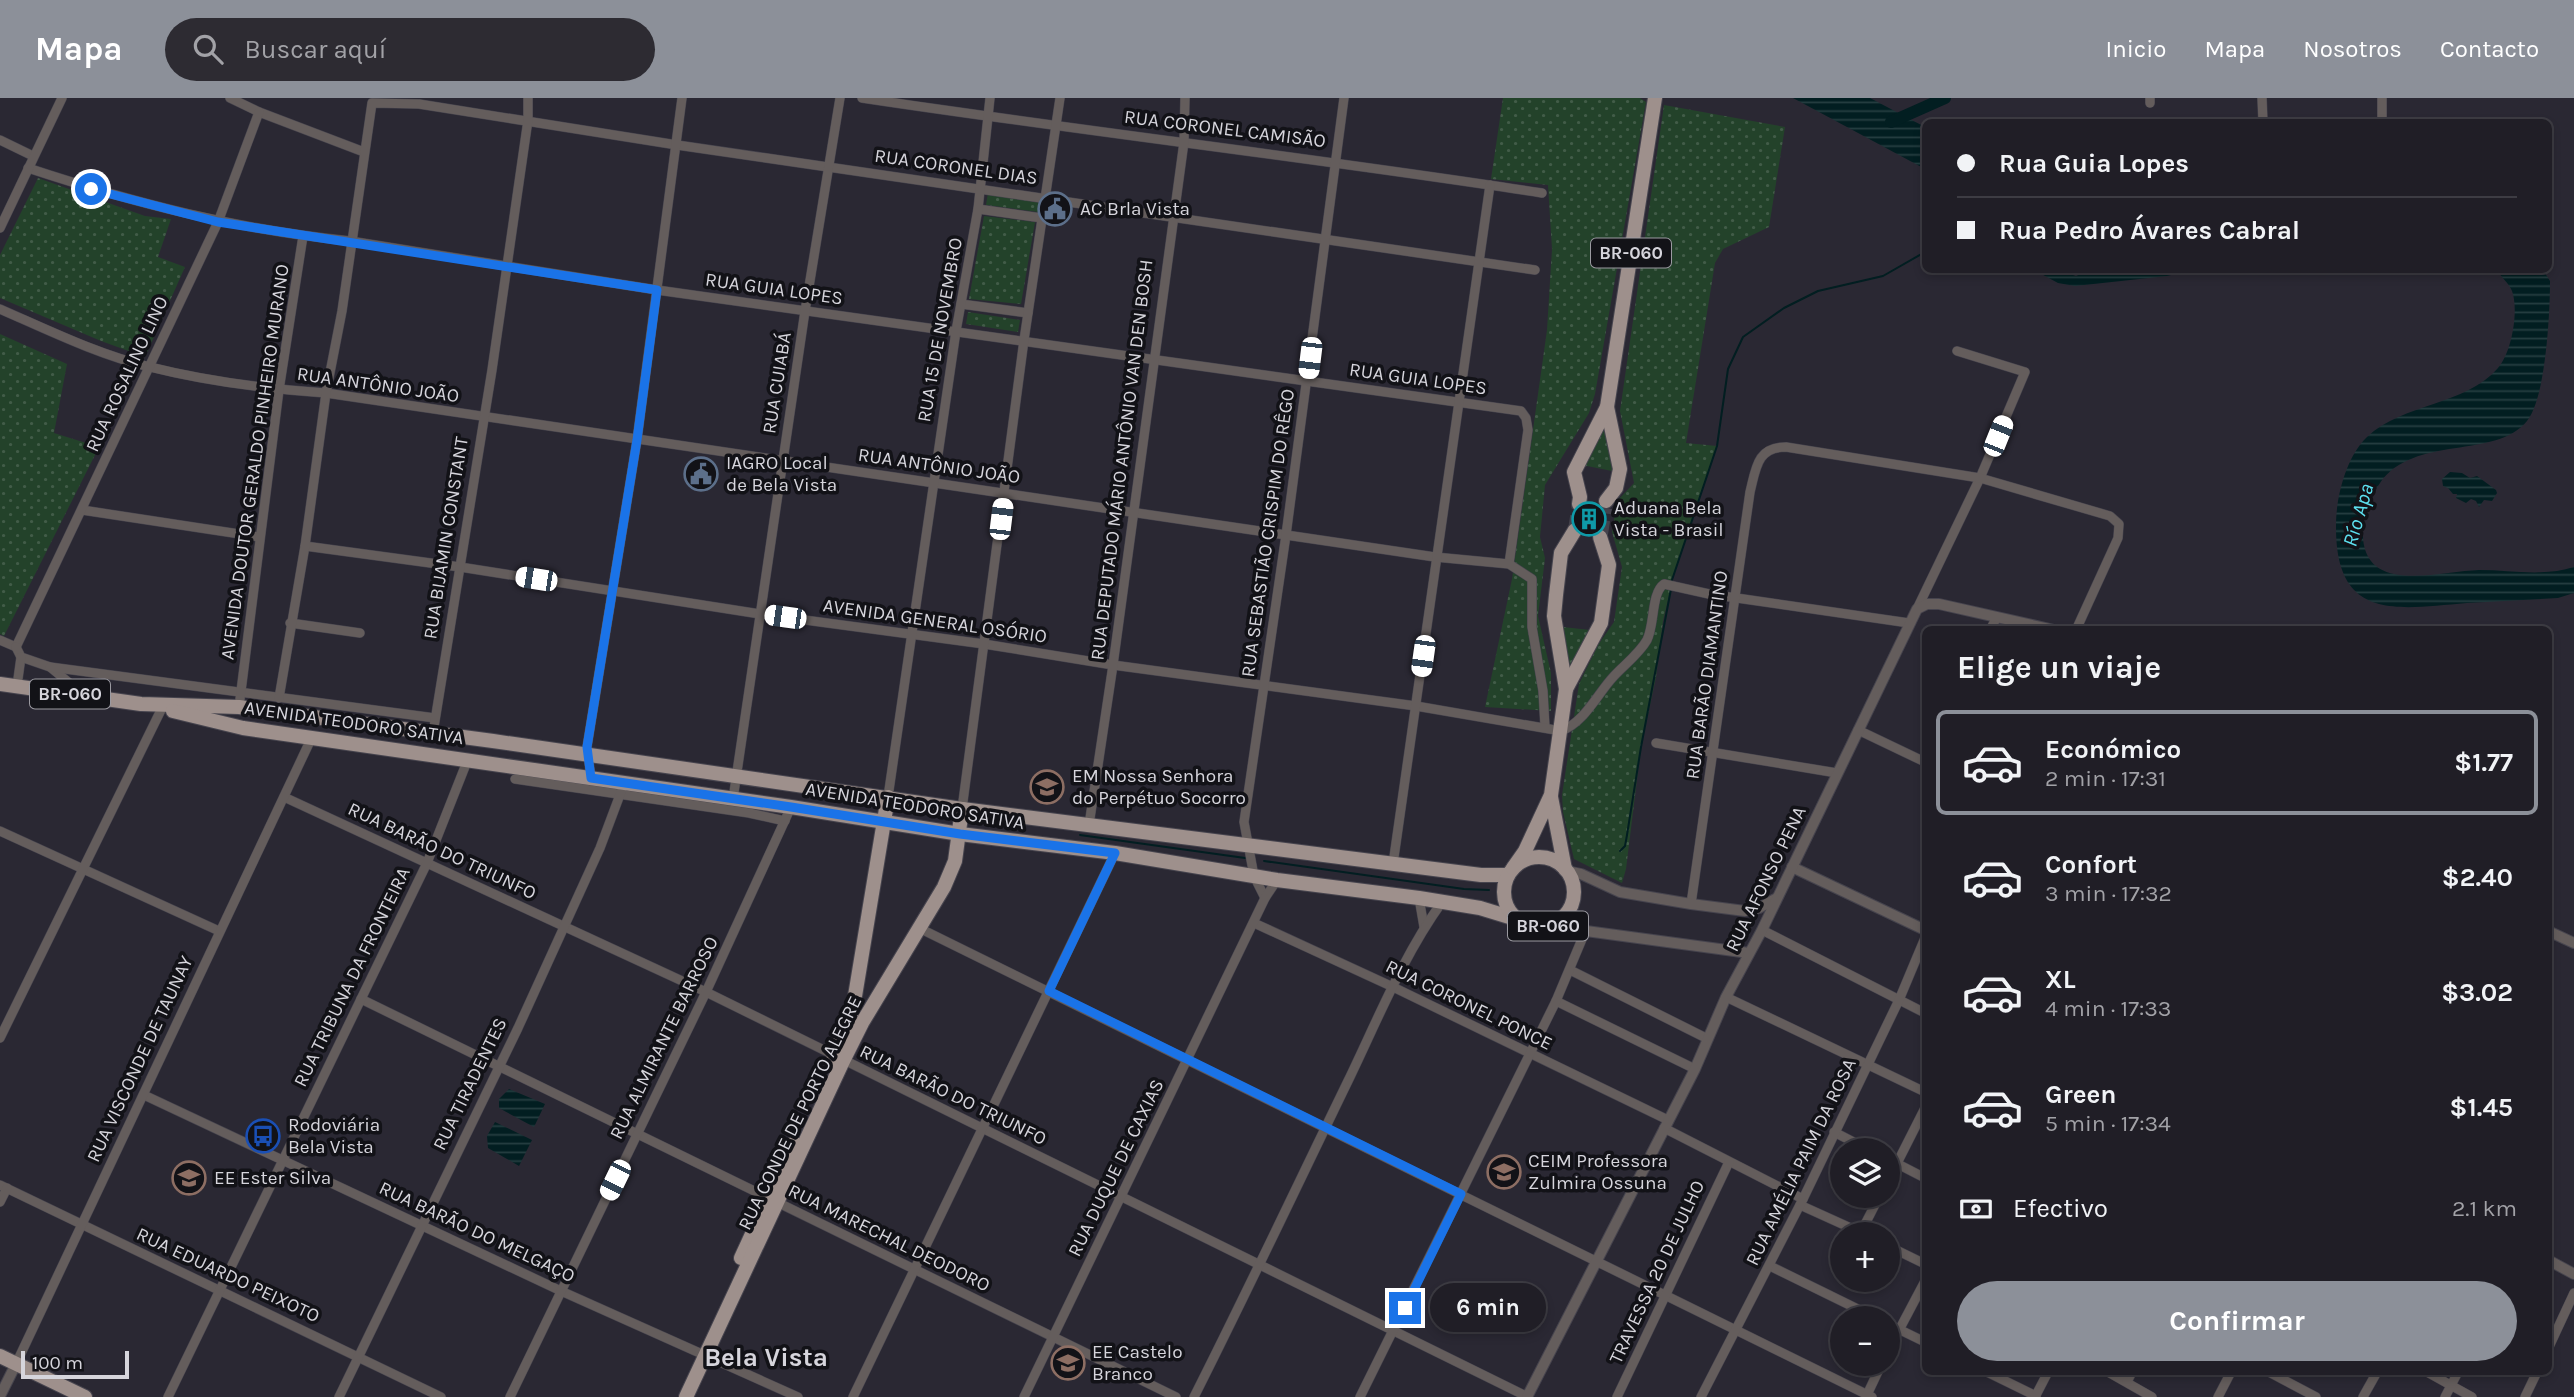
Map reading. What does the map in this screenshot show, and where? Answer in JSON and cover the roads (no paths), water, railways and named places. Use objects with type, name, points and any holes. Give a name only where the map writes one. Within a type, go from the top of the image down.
[{"type":"main road","name":"BR-060","points":[[1607,407],[1620,468],[1616,488],[1605,505],[1580,501],[1574,472],[1607,407],[1655,98]]},
{"type":"main road","name":"BR-060","points":[[1550,795],[1566,870],[1574,889],[1570,907],[1565,915],[1549,926],[1532,927],[1516,919],[1510,912],[1504,894],[1510,872],[1525,851],[1550,795],[1566,689],[1554,616],[1559,561],[1575,532],[1600,536],[1609,565],[1601,624],[1566,689]]},
{"type":"main road","name":"AVENIDA TEODORO SATIVA","points":[[0,684],[141,704],[243,728],[591,778],[623,789],[733,799],[960,834],[1115,853],[1277,880],[1419,898],[1479,908],[1516,919]]},
{"type":"main road","name":"AVENIDA TEODORO SATIVA","points":[[141,704],[203,706],[242,702],[434,726],[588,756],[1250,847],[1481,875],[1510,872]]},
{"type":"main road","points":[[242,702],[239,719],[243,728]]},
{"type":"main road","name":"RUA CONDE DE PORTO ALEGRE","points":[[839,1059],[853,1008],[888,797]]},
{"type":"main road","name":"RUA CONDE DE PORTO ALEGRE","points":[[676,1397],[701,1354],[839,1059],[944,887],[955,861],[962,808]]},
{"type":"main road","name":"BR-060","points":[[1510,872],[1520,862],[1539,857],[1558,862],[1566,870]]},
{"type":"main road","name":"RUA CONDE DE PORTO ALEGRE","points":[[686,1397],[701,1354]]},
{"type":"main road","points":[[0,1356],[85,1397]]},
{"type":"street","points":[[1,223],[62,98]]},
{"type":"street","points":[[230,98],[363,152],[342,311],[326,393],[305,546],[279,698]]},
{"type":"street","name":"RUA BIJAMIN CONSTANT","points":[[434,726],[528,120],[528,98]]},
{"type":"street","points":[[591,778],[588,756],[637,440],[682,98]]},
{"type":"street","name":"RUA CUIABÁ","points":[[733,799],[840,98]]},
{"type":"street","name":"RUA CORONEL CAMISÃO","points":[[862,98],[1542,193]]},
{"type":"street","name":"RUA 15 DE NOVEMBRO","points":[[888,797],[956,331],[978,209],[990,98]]},
{"type":"street","points":[[962,808],[1024,340],[1060,98]]},
{"type":"street","name":"RUA DEPUTADO MÁRIO ANTÔNIO VAN DEN BOSH","points":[[1088,825],[1113,665],[1184,142],[1185,98]]},
{"type":"street","name":"RUA SEBASTIÃO CRISPIM DO RÊGO","points":[[1265,898],[1254,876],[1244,822],[1286,535],[1344,98]]},
{"type":"street","points":[[2262,98],[2263,119]]},
{"type":"street","points":[[2382,98],[2382,119]]},
{"type":"street","name":"RUA CORONEL DIAS","points":[[363,152],[372,103],[419,104],[677,145],[1535,270]]},
{"type":"street","name":"RUA ROSALINO LINO","points":[[16,647],[218,222],[259,112]]},
{"type":"street","points":[[0,140],[33,156]]},
{"type":"street","name":"RUA GUIA LOPES","points":[[27,168],[91,189],[218,222],[303,236],[350,241],[657,290],[1521,411],[1526,418],[1528,430],[1510,564]]},
{"type":"street","points":[[1393,864],[1490,185]]},
{"type":"street","name":"RUA CORONEL DIAS","points":[[978,209],[1042,218]]},
{"type":"street","name":"AVENIDA DOUTOR GERALDO PINHEIRO MURANO","points":[[242,702],[259,537],[303,236]]},
{"type":"street","points":[[961,304],[1028,313]]},
{"type":"street","name":"RUA ANTÔNIO JOÃO","points":[[0,309],[69,339],[149,367],[279,390],[326,393],[1435,557],[1510,564]]},
{"type":"street","name":"RUA AFONSO PENA","points":[[1527,1397],[1695,1069],[1726,997],[1762,930],[1980,478],[2025,372],[1957,351]]},
{"type":"street","name":"RUA BARÃO DIAMANTINO","points":[[1691,904],[1750,492],[1759,460],[1764,453],[1775,447],[1786,447],[1980,478]]},
{"type":"street","points":[[1980,478],[2110,516],[2119,524],[2118,538],[2078,626]]},
{"type":"street","points":[[82,510],[259,537]]},
{"type":"street","name":"AVENIDA GENERAL OSÓRIO","points":[[305,546],[1113,665],[1416,706],[1561,731]]},
{"type":"street","points":[[1510,564],[1532,579],[1532,626],[1543,691],[1545,727]]},
{"type":"street","points":[[1561,731],[1572,725],[1588,709],[1611,679],[1643,646],[1653,621],[1656,591],[1660,586],[1672,585],[1736,598],[1909,623]]},
{"type":"street","points":[[1917,609],[1927,604],[1938,604],[2036,626]]},
{"type":"street","points":[[1992,626],[1997,617]]},
{"type":"street","points":[[290,623],[360,633]]},
{"type":"street","points":[[0,640],[16,647],[21,657],[17,687]]},
{"type":"street","points":[[21,657],[50,667],[205,688],[242,702],[279,698],[434,726]]},
{"type":"street","points":[[50,667],[86,696]]},
{"type":"street","points":[[203,706],[205,688]]},
{"type":"street","points":[[0,1038],[162,708]]},
{"type":"street","points":[[1858,730],[1922,761]]},
{"type":"street","name":"RUA VISCONDE DE TAUNAY","points":[[0,1396],[312,737]]},
{"type":"street","points":[[1656,743],[1837,773]]},
{"type":"street","name":"RUA TRIBUNA DA FRONTEIRA","points":[[168,1397],[427,863],[468,759]]},
{"type":"street","points":[[515,779],[623,789],[785,821]]},
{"type":"street","name":"RUA TIRADENTES","points":[[339,1397],[518,1028],[604,838],[623,789]]},
{"type":"street","name":"RUA BARÃO DO TRIUNFO","points":[[284,797],[706,992],[1527,1397]]},
{"type":"street","name":"RUA ALMIRANTE BARROSO","points":[[510,1397],[706,992],[791,807]]},
{"type":"street","points":[[0,831],[219,932]]},
{"type":"street","points":[[853,1397],[1115,853]]},
{"type":"street","points":[[1792,867],[1922,929]]},
{"type":"street","points":[[1566,870],[1620,892],[1745,911],[1759,908],[1777,897]]},
{"type":"street","name":"RUA DUQUE DE CAXIAS","points":[[1024,1397],[1265,898],[1277,880]]},
{"type":"street","points":[[1419,898],[1424,929]]},
{"type":"street","points":[[1194,1397],[1261,1265],[1394,987],[1424,929],[1442,902]]},
{"type":"street","name":"RUA CORONEL PONCE","points":[[1254,923],[1394,987],[1529,1054],[1666,1124],[1729,1162],[1841,1222]]},
{"type":"street","points":[[1549,926],[1749,953]]},
{"type":"street","points":[[919,928],[1868,1396],[1876,1376]]},
{"type":"street","points":[[1762,930],[1922,1012]]},
{"type":"street","points":[[1360,1397],[1556,1001],[1586,932]]},
{"type":"street","points":[[2552,933],[2574,943]]},
{"type":"street","name":"RUA AMÉLIA PAIM DA ROSA","points":[[1703,1397],[1802,1202],[1899,1000],[1922,945]]},
{"type":"street","points":[[1570,970],[1708,1039]]},
{"type":"street","points":[[1726,997],[1922,1091]]},
{"type":"street","name":"RUA MARECHAL DEODORO","points":[[360,999],[1176,1397]]},
{"type":"street","points":[[1556,1001],[1695,1069]]},
{"type":"street","name":"RUA BARÃO DO MELGAÇO","points":[[144,1095],[561,1291],[798,1397]]},
{"type":"street","points":[[1900,1150],[1922,1113]]},
{"type":"street","points":[[1834,1132],[1846,1138]]},
{"type":"street","name":"TRAVESSA 20 DE JULHO","points":[[1617,1397],[1729,1162]]},
{"type":"street","points":[[1900,1166],[1922,1176]]},
{"type":"street","points":[[0,1202],[3,1187]]},
{"type":"street","name":"RUA EDUARDO PEIXOTO","points":[[3,1187],[441,1397]]},
{"type":"street","points":[[1900,1252],[1922,1263]]},
{"type":"street","points":[[2552,1262],[2574,1274]]},
{"type":"street","points":[[1770,1266],[1852,1306]]},
{"type":"street","points":[[1900,1327],[1922,1287]]},
{"type":"street","points":[[2552,1340],[2574,1293]]},
{"type":"street","points":[[1900,1330],[1922,1340]]},
{"type":"street","points":[[1993,1375],[2036,1397],[2047,1375]]},
{"type":"street","points":[[2114,1375],[2152,1397]]},
{"type":"street","points":[[2127,1382],[2130,1375]]},
{"type":"street","points":[[2218,1397],[2229,1375]]},
{"type":"street","points":[[2275,1375],[2316,1397]]},
{"type":"street","points":[[2363,1397],[2374,1375]]},
{"type":"street","points":[[2432,1375],[2472,1397]]},
{"type":"street","points":[[2445,1397],[2456,1375]]},
{"type":"street","points":[[2525,1397],[2536,1375]]},
{"type":"water","points":[[1793,98],[1870,98],[1922,125],[1922,167]]},
{"type":"water","points":[[2040,273],[2067,273],[2076,276],[2083,273],[2180,273],[2075,286],[2058,283]]},
{"type":"water","points":[[2499,273],[2545,273],[2550,281],[2543,375],[2539,394],[2527,421],[2513,433],[2496,440],[2433,452],[2413,458],[2395,468],[2372,496],[2364,516],[2363,538],[2368,556],[2377,567],[2391,573],[2408,576],[2479,570],[2539,572],[2574,567],[2574,593],[2558,598],[2416,607],[2374,603],[2358,594],[2346,579],[2338,556],[2336,514],[2348,466],[2360,445],[2382,426],[2398,417],[2469,390],[2498,368],[2507,352],[2514,319],[2514,299],[2507,283]]},
{"type":"water","points":[[2450,472],[2462,473],[2470,478],[2477,476],[2497,493],[2492,501],[2484,500],[2479,507],[2476,501],[2471,499],[2466,503],[2443,486],[2442,479]]},
{"type":"water","points":[[509,1089],[545,1104],[534,1127],[499,1108],[499,1099]]},
{"type":"water","points":[[495,1122],[532,1140],[519,1166],[488,1148],[487,1136]]},
{"type":"waterway","name":"Río Apa","points":[[1891,122],[1945,98]]},
{"type":"waterway","points":[[1672,580],[1717,446],[1728,369],[1743,337],[1784,308],[1818,291],[1883,276],[1922,254]]},
{"type":"waterway","points":[[1620,851],[1625,846],[1671,589]]},
{"type":"waterway","points":[[1080,835],[1245,858]]},
{"type":"waterway","points":[[1264,861],[1464,889],[1489,890]]},
{"type":"tunnel","points":[[1575,530],[1579,504]]},
{"type":"tunnel","points":[[1601,534],[1605,508]]},
{"type":"place","name":"AC Brla Vista","points":[[1055,209]]},
{"type":"place","name":"IAGRO Local de Bela Vista","points":[[701,474]]},
{"type":"place","name":"Aduana Bela Vista - Brasil","points":[[1589,519]]},
{"type":"place","name":"EM Nossa Senhora do Perpétuo Socorro","points":[[1047,787]]},
{"type":"place","name":"Rodoviária Bela Vista","points":[[263,1136]]},
{"type":"place","name":"CEIM Professora Zulmira Ossuna","points":[[1504,1172]]},
{"type":"place","name":"EE Ester Silva","points":[[189,1178]]},
{"type":"place","name":"EE Castelo Branco","points":[[1068,1363]]},
{"type":"district","name":"Bela Vista","points":[[766,1357]]}]
